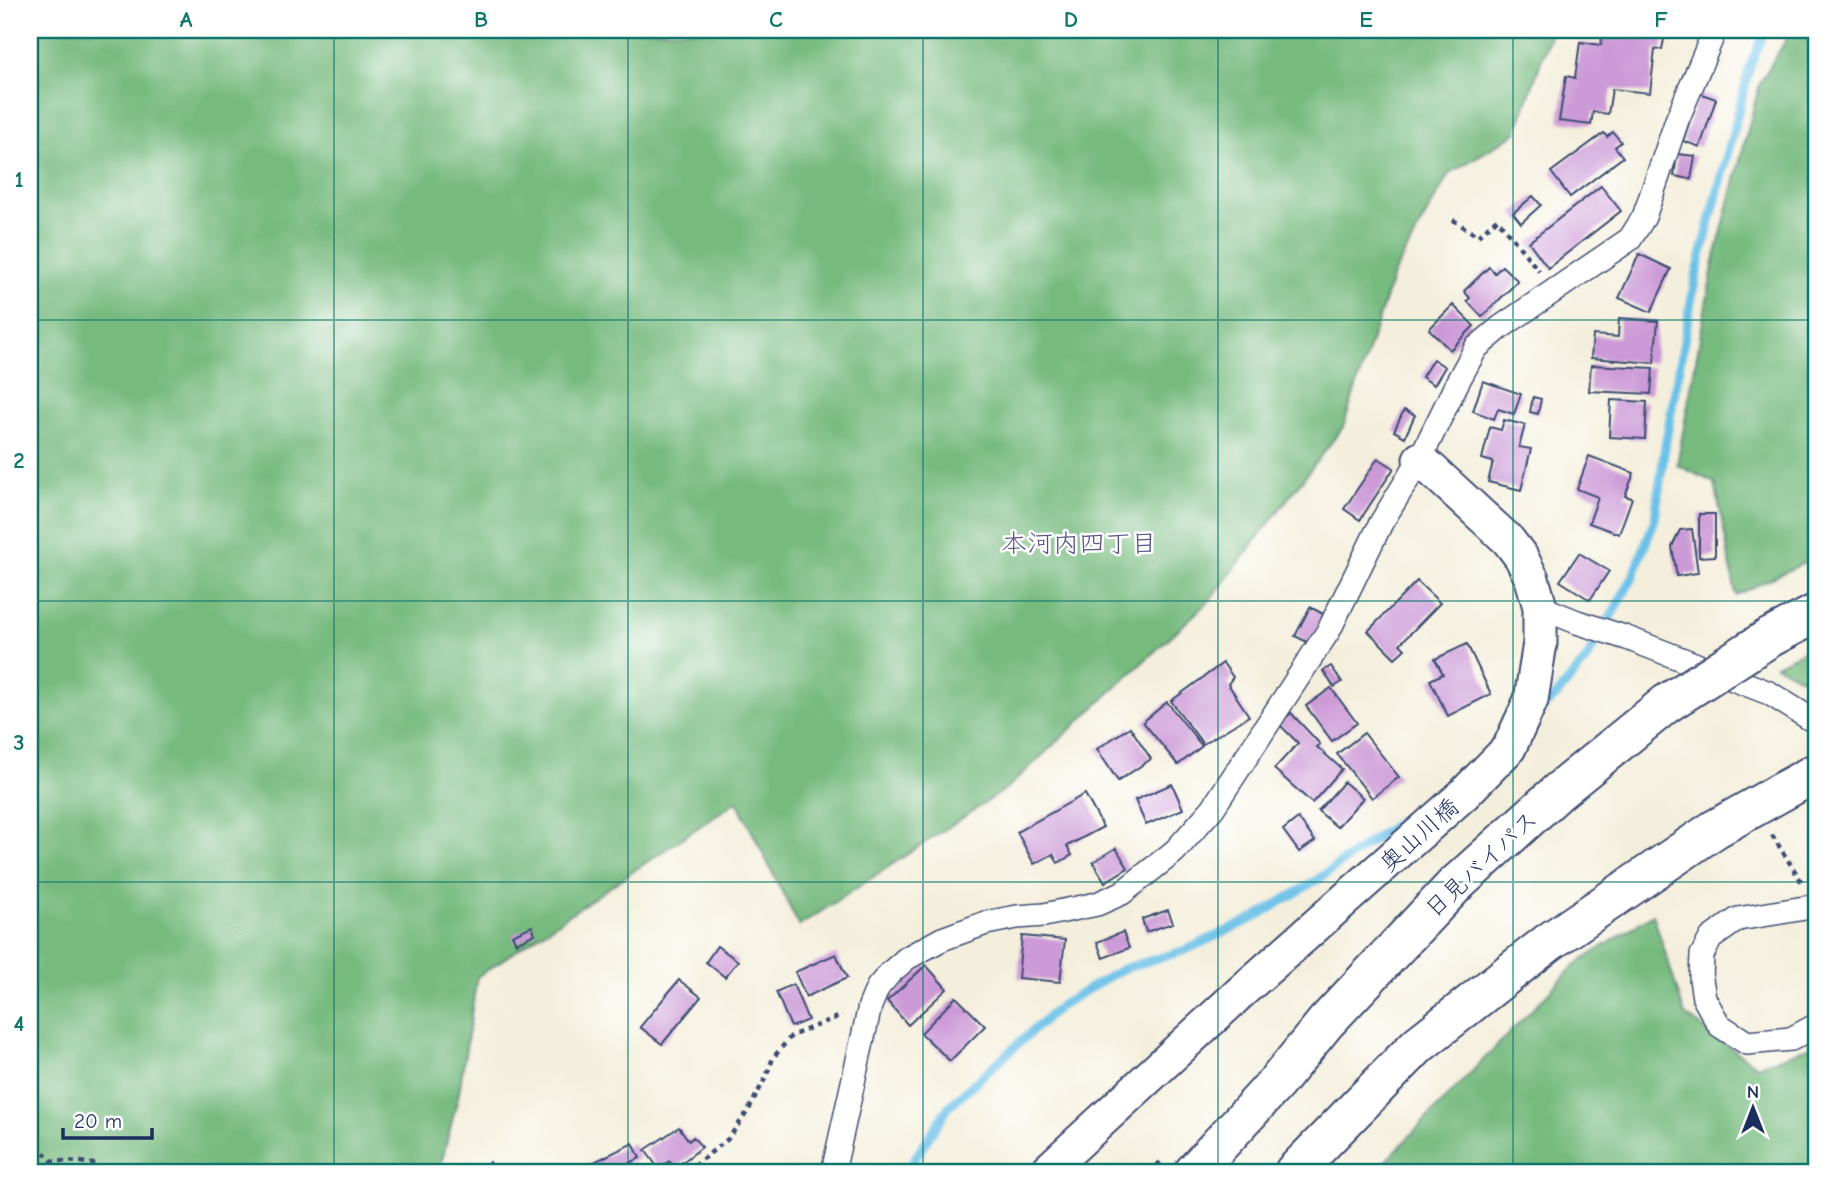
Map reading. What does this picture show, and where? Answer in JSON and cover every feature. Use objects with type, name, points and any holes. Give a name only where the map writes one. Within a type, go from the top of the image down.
[{"type":"highway","name":"日見バイパス","points":[[1194,1172],[1277,1082],[1326,1022],[1454,886],[1559,791],[1666,704],[1769,638],[1817,613]]},
{"type":"highway","points":[[1294,1172],[1418,1045],[1549,942],[1715,829],[1817,772]]},
{"type":"street","points":[[834,1172],[870,1006],[877,987],[907,958],[942,939],[986,923],[1097,904],[1122,893],[1175,851],[1213,808],[1329,630],[1381,523],[1420,459],[1476,348],[1501,327],[1630,239],[1644,217],[1676,120],[1716,30]]},
{"type":"street","name":"奥山川橋","points":[[1046,1172],[1242,991],[1463,795],[1509,748],[1531,700],[1540,643],[1540,607],[1532,579],[1521,557],[1508,540],[1420,459]]},
{"type":"street","points":[[1540,607],[1769,693],[1817,723]]},
{"type":"street","points":[[1814,900],[1738,919],[1711,938],[1702,955],[1701,979],[1703,998],[1719,1025],[1747,1043],[1791,1039],[1817,1026]]},
{"type":"path","points":[[1453,220],[1478,236],[1497,219],[1555,291]]},
{"type":"path","points":[[1767,827],[1814,900]]},
{"type":"path","points":[[686,1172],[728,1139],[748,1111],[773,1058],[791,1036],[870,1006]]},
{"type":"path","points":[[30,1138],[51,1161],[74,1161],[107,1168],[111,1172]]},
{"type":"green space","points":[[30,30],[1552,30],[1516,133],[1449,174],[1393,275],[1343,427],[1210,600],[1006,789],[799,926],[737,801],[477,977],[459,1093],[439,1172],[30,1172]]},
{"type":"green space","points":[[1792,30],[1808,30],[1817,34],[1817,557],[1736,595],[1715,483],[1677,465],[1714,261],[1760,83]]},
{"type":"green space","points":[[1817,644],[1817,687],[1776,665]]},
{"type":"green space","points":[[1653,914],[1685,1015],[1757,1066],[1817,1044],[1817,1172],[1375,1172],[1575,965]]},
{"type":"building","points":[[1603,30],[1666,30],[1662,49],[1655,50],[1650,93],[1612,89],[1608,114],[1593,112],[1591,125],[1559,121],[1566,76],[1575,78],[1580,42],[1601,45]]},
{"type":"building","points":[[1699,93],[1716,99],[1700,147],[1683,141]]},
{"type":"building","points":[[1613,132],[1621,142],[1615,147],[1623,157],[1570,197],[1551,172],[1604,133],[1607,137]]},
{"type":"building","points":[[1677,154],[1695,156],[1691,179],[1674,176]]},
{"type":"building","points":[[1601,186],[1621,211],[1548,268],[1529,242]]},
{"type":"building","points":[[1533,196],[1541,205],[1521,223],[1513,213]]},
{"type":"building","points":[[1639,254],[1671,269],[1651,312],[1619,298]]},
{"type":"building","points":[[1502,266],[1518,281],[1482,317],[1467,301],[1470,298],[1464,291],[1489,267],[1495,273]]},
{"type":"building","points":[[1453,305],[1474,326],[1450,350],[1429,329]]},
{"type":"building","points":[[1619,318],[1658,321],[1654,363],[1591,358],[1593,335],[1618,337]]},
{"type":"building","points":[[1433,359],[1445,367],[1434,385],[1422,377]]},
{"type":"building","points":[[1591,365],[1653,368],[1651,394],[1589,391]]},
{"type":"building","points":[[1483,381],[1521,394],[1514,414],[1498,409],[1494,419],[1473,411]]},
{"type":"building","points":[[1533,397],[1541,399],[1538,414],[1530,412]]},
{"type":"building","points":[[1611,400],[1647,402],[1645,439],[1609,437]]},
{"type":"building","points":[[1404,410],[1415,415],[1405,437],[1394,431]]},
{"type":"building","points":[[1504,420],[1525,425],[1519,447],[1531,449],[1521,490],[1488,482],[1493,462],[1482,459],[1490,427],[1501,430]]},
{"type":"building","points":[[1589,456],[1634,473],[1625,496],[1632,498],[1619,534],[1589,523],[1598,497],[1577,489]]},
{"type":"building","points":[[1378,458],[1394,468],[1360,520],[1344,509]]},
{"type":"building","points":[[1699,514],[1715,514],[1715,556],[1699,557]]},
{"type":"building","points":[[1692,529],[1698,573],[1677,576],[1672,547],[1680,530]]},
{"type":"building","points":[[1579,553],[1609,571],[1590,600],[1560,581]]},
{"type":"building","points":[[1417,581],[1440,603],[1400,644],[1405,649],[1395,658],[1368,631]]},
{"type":"building","points":[[1310,607],[1325,615],[1309,643],[1295,636]]},
{"type":"building","points":[[1467,644],[1491,694],[1448,716],[1430,680],[1443,674],[1435,659]]},
{"type":"building","points":[[1223,663],[1233,677],[1228,684],[1249,716],[1203,744],[1171,701]]},
{"type":"building","points":[[1331,666],[1342,682],[1334,687],[1323,671]]},
{"type":"building","points":[[1331,688],[1357,723],[1332,741],[1306,706]]},
{"type":"building","points":[[1167,702],[1202,746],[1178,765],[1143,722]]},
{"type":"building","points":[[1291,713],[1320,744],[1317,747],[1342,769],[1312,803],[1274,769],[1298,743],[1279,724]]},
{"type":"building","points":[[1130,727],[1151,759],[1118,781],[1097,749]]},
{"type":"building","points":[[1364,733],[1399,777],[1372,798],[1337,754]]},
{"type":"building","points":[[1344,782],[1363,798],[1337,827],[1318,811]]},
{"type":"building","points":[[1172,784],[1183,809],[1146,825],[1135,800]]},
{"type":"building","points":[[1085,794],[1103,827],[1067,846],[1072,855],[1058,863],[1053,854],[1034,864],[1017,832]]},
{"type":"building","points":[[1298,818],[1315,841],[1299,852],[1283,830]]},
{"type":"building","points":[[1116,848],[1128,868],[1105,882],[1093,862]]},
{"type":"building","points":[[1168,910],[1173,923],[1146,932],[1142,919]]},
{"type":"building","points":[[532,926],[535,934],[516,943],[512,935]]},
{"type":"building","points":[[1123,932],[1129,948],[1103,958],[1097,942]]},
{"type":"building","points":[[1022,936],[1065,940],[1060,982],[1018,978]]},
{"type":"building","points":[[717,946],[738,961],[725,977],[706,962]]},
{"type":"building","points":[[836,954],[847,978],[806,997],[795,972]]},
{"type":"building","points":[[926,965],[947,989],[908,1025],[887,1001]]},
{"type":"building","points":[[679,980],[701,997],[662,1044],[640,1027]]},
{"type":"building","points":[[793,984],[808,1020],[791,1027],[776,992]]},
{"type":"building","points":[[956,997],[985,1026],[950,1061],[921,1033]]},
{"type":"building","points":[[679,1127],[689,1141],[693,1137],[702,1147],[675,1168],[669,1161],[659,1169],[645,1150]]},
{"type":"building","points":[[633,1143],[640,1158],[612,1172],[589,1172],[586,1166]]},
{"type":"building","points":[[490,1162],[497,1172],[476,1172]]},
{"type":"waterway","points":[[1539,711],[1556,696],[1586,660],[1633,577],[1655,519],[1665,446],[1695,280],[1750,66],[1765,30]]},
{"type":"waterway","points":[[906,1172],[949,1106],[1060,1006],[1122,969],[1186,950],[1254,918],[1317,880],[1456,781]]},
{"type":"district","name":"本河内四丁目","points":[[1079,544]]}]
